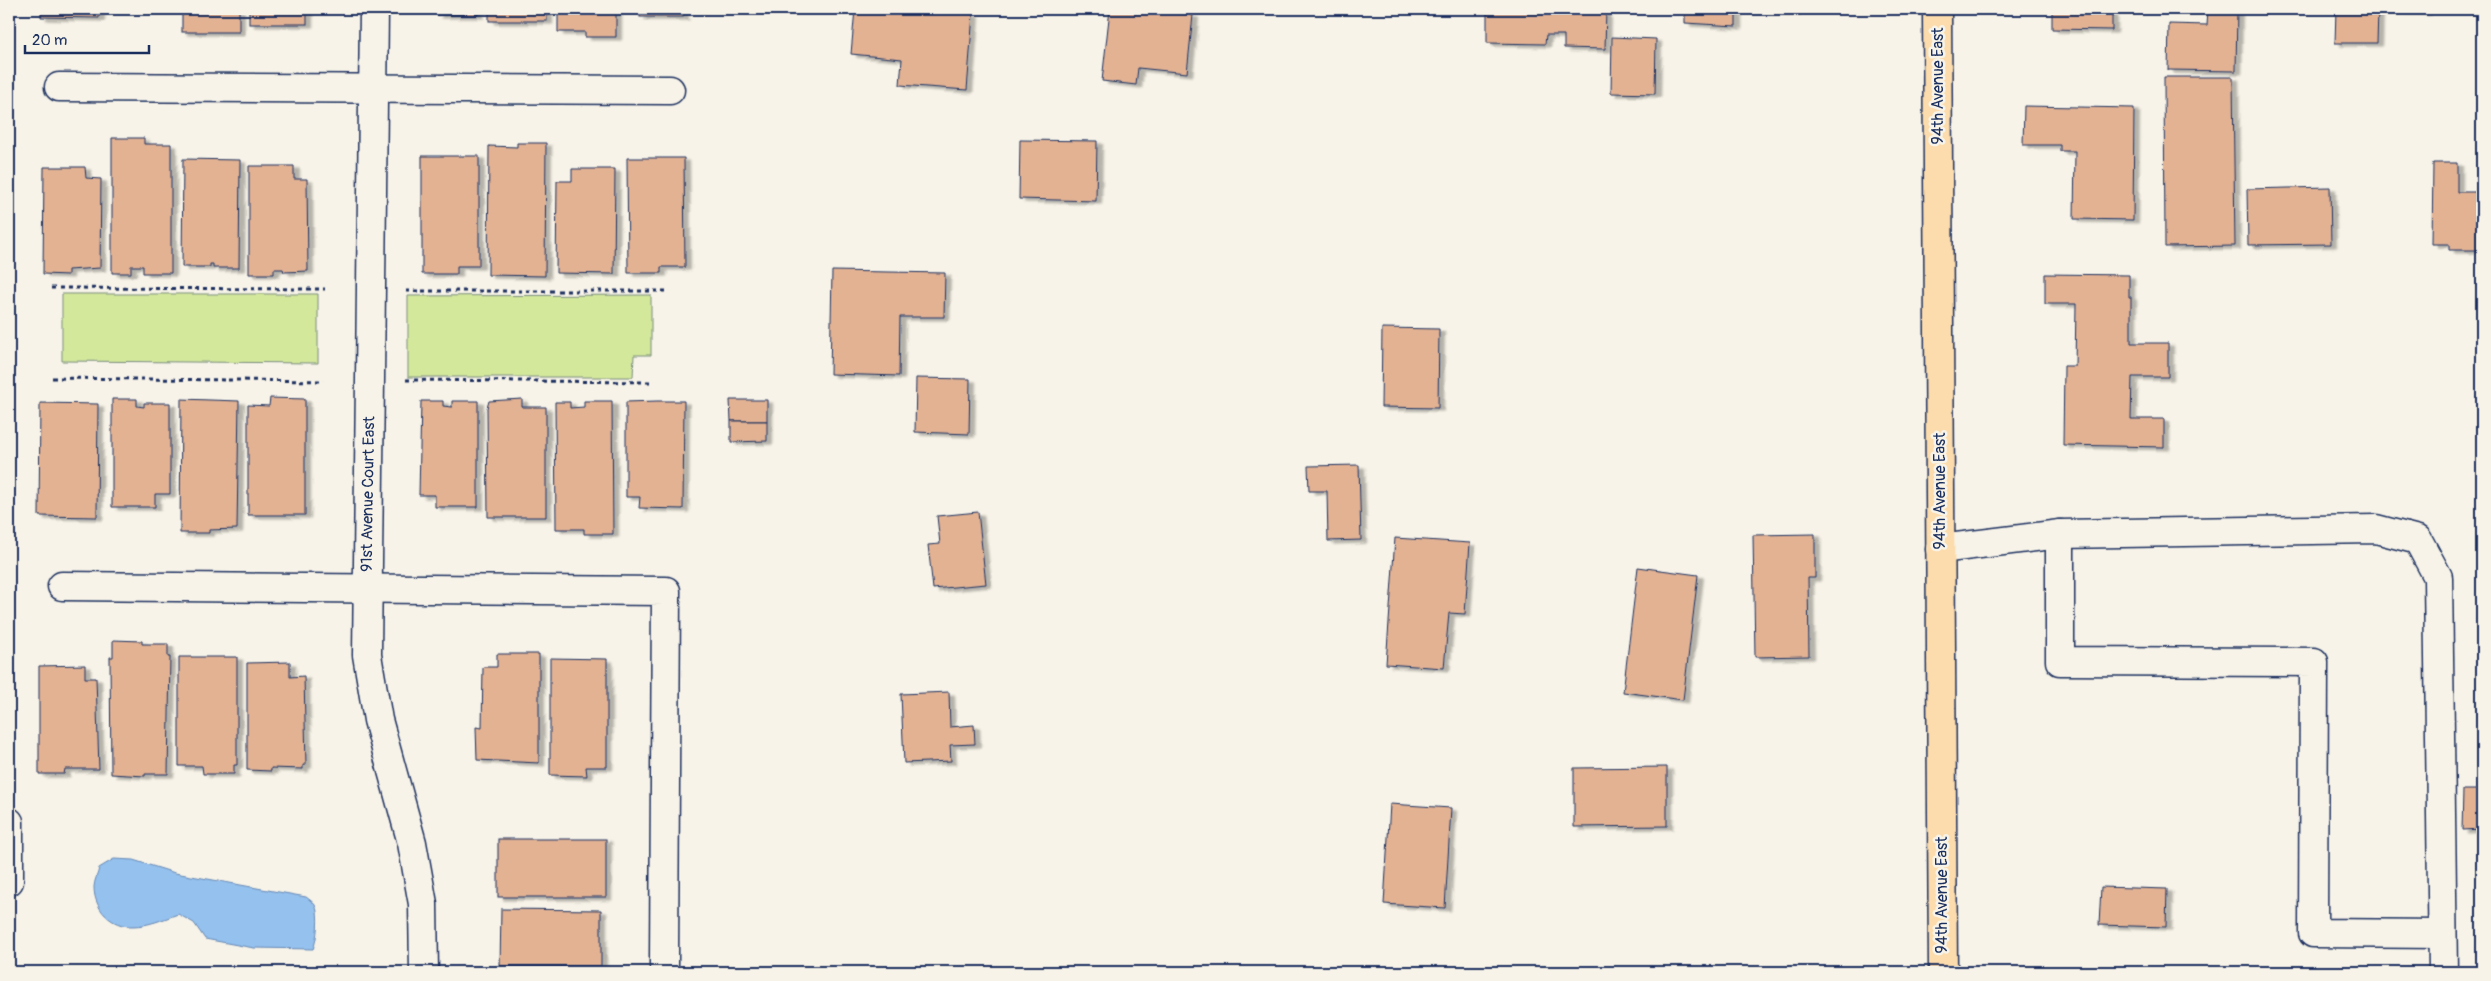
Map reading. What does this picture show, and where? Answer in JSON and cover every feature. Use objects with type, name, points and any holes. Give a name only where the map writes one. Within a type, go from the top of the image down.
[{"type":"main road","name":"94th Avenue East","points":[[1938,9],[1942,972]]},
{"type":"street","name":"91st Avenue Court East","points":[[374,9],[367,655],[378,720],[412,843],[423,904],[424,972]]},
{"type":"street","points":[[59,88],[670,90]]},
{"type":"street","points":[[1940,549],[2060,534],[2376,529],[2418,540],[2438,577],[2443,972]]},
{"type":"street","points":[[2060,534],[2060,661],[2314,662],[2313,933],[2442,934]]},
{"type":"street","points":[[62,586],[666,590],[664,964]]},
{"type":"street","points":[[9,822],[9,881]]},
{"type":"path","points":[[51,288],[324,289]]},
{"type":"path","points":[[401,291],[670,290]]},
{"type":"path","points":[[52,378],[324,381]]},
{"type":"path","points":[[400,380],[652,382]]},
{"type":"green space","points":[[62,294],[318,294],[318,363],[62,361]]},
{"type":"green space","points":[[651,295],[651,355],[634,355],[633,377],[408,377],[408,296]]},
{"type":"water","points":[[114,859],[133,860],[175,873],[306,897],[317,909],[317,934],[313,949],[254,948],[205,939],[194,923],[178,914],[156,922],[133,926],[125,926],[111,920],[97,903],[94,887],[99,868]]},
{"type":"building","points":[[41,9],[99,9],[99,18],[41,17]]},
{"type":"building","points":[[182,9],[239,9],[239,32],[182,32]]},
{"type":"building","points":[[249,9],[307,9],[307,24],[249,24]]},
{"type":"building","points":[[437,9],[478,9],[478,15],[437,15]]},
{"type":"building","points":[[489,9],[547,9],[547,21],[489,21]]},
{"type":"building","points":[[558,9],[616,9],[616,37],[585,37],[585,32],[558,32]]},
{"type":"building","points":[[640,9],[683,9],[683,17],[640,17]]},
{"type":"building","points":[[855,9],[911,9],[973,14],[967,90],[900,85],[902,59],[851,54]]},
{"type":"building","points":[[1110,9],[1154,9],[1154,11],[1193,15],[1187,73],[1138,68],[1136,85],[1102,81]]},
{"type":"building","points":[[1487,9],[1606,9],[1605,49],[1564,48],[1564,35],[1546,35],[1545,44],[1487,43]]},
{"type":"building","points":[[1685,9],[1795,9],[1795,12],[1736,10],[1736,26],[1685,23]]},
{"type":"building","points":[[2052,9],[2112,9],[2112,30],[2052,29]]},
{"type":"building","points":[[2208,9],[2237,9],[2236,71],[2168,70],[2169,24],[2207,25]]},
{"type":"building","points":[[2336,9],[2426,9],[2426,12],[2378,10],[2377,43],[2335,43]]},
{"type":"building","points":[[1612,37],[1656,39],[1655,94],[1611,93]]},
{"type":"building","points":[[2164,77],[2233,77],[2235,246],[2165,247]]},
{"type":"building","points":[[2024,106],[2134,108],[2133,220],[2074,219],[2075,151],[2060,151],[2060,145],[2023,145]]},
{"type":"building","points":[[112,138],[144,138],[144,144],[171,144],[171,273],[143,273],[143,266],[131,266],[131,273],[112,273]]},
{"type":"building","points":[[1020,140],[1097,141],[1096,201],[1019,199]]},
{"type":"building","points":[[517,143],[546,143],[545,276],[488,275],[489,146],[517,147]]},
{"type":"building","points":[[422,156],[479,156],[479,266],[457,266],[457,274],[422,274]]},
{"type":"building","points":[[627,158],[684,158],[685,267],[661,267],[661,273],[628,273]]},
{"type":"building","points":[[183,159],[240,160],[239,268],[213,268],[213,264],[210,264],[210,267],[182,267]]},
{"type":"building","points":[[2433,163],[2457,163],[2457,192],[2480,192],[2480,181],[2482,181],[2482,250],[2449,250],[2449,244],[2432,244]]},
{"type":"building","points":[[249,166],[294,166],[294,179],[307,179],[308,271],[284,272],[283,269],[274,269],[274,274],[249,274]]},
{"type":"building","points":[[44,167],[85,167],[86,178],[101,179],[100,268],[68,270],[68,275],[43,274]]},
{"type":"building","points":[[572,169],[615,169],[614,274],[556,273],[557,181],[572,181]]},
{"type":"building","points":[[2330,187],[2331,244],[2248,245],[2247,189]]},
{"type":"building","points":[[832,271],[945,273],[944,317],[900,317],[899,376],[830,374]]},
{"type":"building","points":[[2045,274],[2129,275],[2131,343],[2168,343],[2168,377],[2132,377],[2131,419],[2164,419],[2164,447],[2063,445],[2064,366],[2075,366],[2076,304],[2045,304]]},
{"type":"building","points":[[1382,328],[1439,329],[1438,408],[1381,407]]},
{"type":"building","points":[[916,378],[970,379],[969,434],[915,432]]},
{"type":"building","points":[[270,398],[305,399],[305,515],[248,515],[248,405],[269,406]]},
{"type":"building","points":[[112,399],[137,399],[137,406],[144,407],[144,403],[170,403],[170,494],[155,494],[155,507],[112,507]]},
{"type":"building","points":[[181,399],[239,401],[237,529],[209,530],[209,533],[180,533]]},
{"type":"building","points":[[522,399],[522,407],[546,407],[546,517],[488,517],[487,408],[489,401]]},
{"type":"building","points":[[730,400],[767,400],[767,421],[731,421]]},
{"type":"building","points":[[421,401],[443,401],[443,406],[452,407],[452,401],[478,401],[478,507],[435,507],[435,495],[419,495]]},
{"type":"building","points":[[584,401],[612,401],[613,534],[584,534],[584,529],[556,529],[555,402],[570,402],[570,408],[584,407]]},
{"type":"building","points":[[684,401],[683,509],[639,508],[640,497],[626,497],[626,402]]},
{"type":"building","points":[[40,403],[98,404],[97,517],[39,516]]},
{"type":"building","points":[[731,421],[767,421],[767,441],[731,442]]},
{"type":"building","points":[[1359,465],[1361,540],[1328,541],[1327,491],[1309,491],[1308,466]]},
{"type":"building","points":[[978,512],[986,584],[933,589],[928,545],[940,544],[937,516]]},
{"type":"building","points":[[1815,534],[1815,578],[1808,578],[1809,656],[1755,657],[1753,535]]},
{"type":"building","points":[[1395,538],[1470,543],[1465,614],[1449,613],[1444,668],[1386,664]]},
{"type":"building","points":[[1638,567],[1698,575],[1683,700],[1623,692]]},
{"type":"building","points":[[113,640],[142,641],[142,644],[168,644],[168,657],[170,657],[168,774],[145,774],[145,776],[111,774],[110,657],[113,657]]},
{"type":"building","points":[[497,654],[539,654],[539,763],[477,760],[476,727],[482,728],[483,667],[497,667]]},
{"type":"building","points":[[179,657],[237,657],[237,765],[234,765],[234,774],[203,774],[202,766],[179,766]]},
{"type":"building","points":[[550,658],[607,659],[607,767],[586,767],[587,776],[550,775]]},
{"type":"building","points":[[290,662],[290,677],[304,676],[306,765],[303,765],[303,769],[271,768],[271,771],[247,770],[247,663]]},
{"type":"building","points":[[85,665],[85,678],[96,678],[99,769],[65,769],[64,774],[39,774],[39,666]]},
{"type":"building","points":[[949,692],[950,727],[974,725],[975,744],[950,745],[951,761],[904,763],[901,694]]},
{"type":"building","points":[[1667,767],[1667,826],[1574,827],[1574,768]]},
{"type":"building","points":[[2463,790],[2482,790],[2482,905],[2481,829],[2462,830]]},
{"type":"building","points":[[1390,804],[1451,808],[1445,908],[1384,904]]},
{"type":"building","points":[[498,839],[606,839],[606,897],[498,897]]},
{"type":"building","points":[[2101,887],[2167,889],[2166,927],[2099,925]]},
{"type":"building","points":[[501,909],[601,910],[601,966],[500,966]]}]
